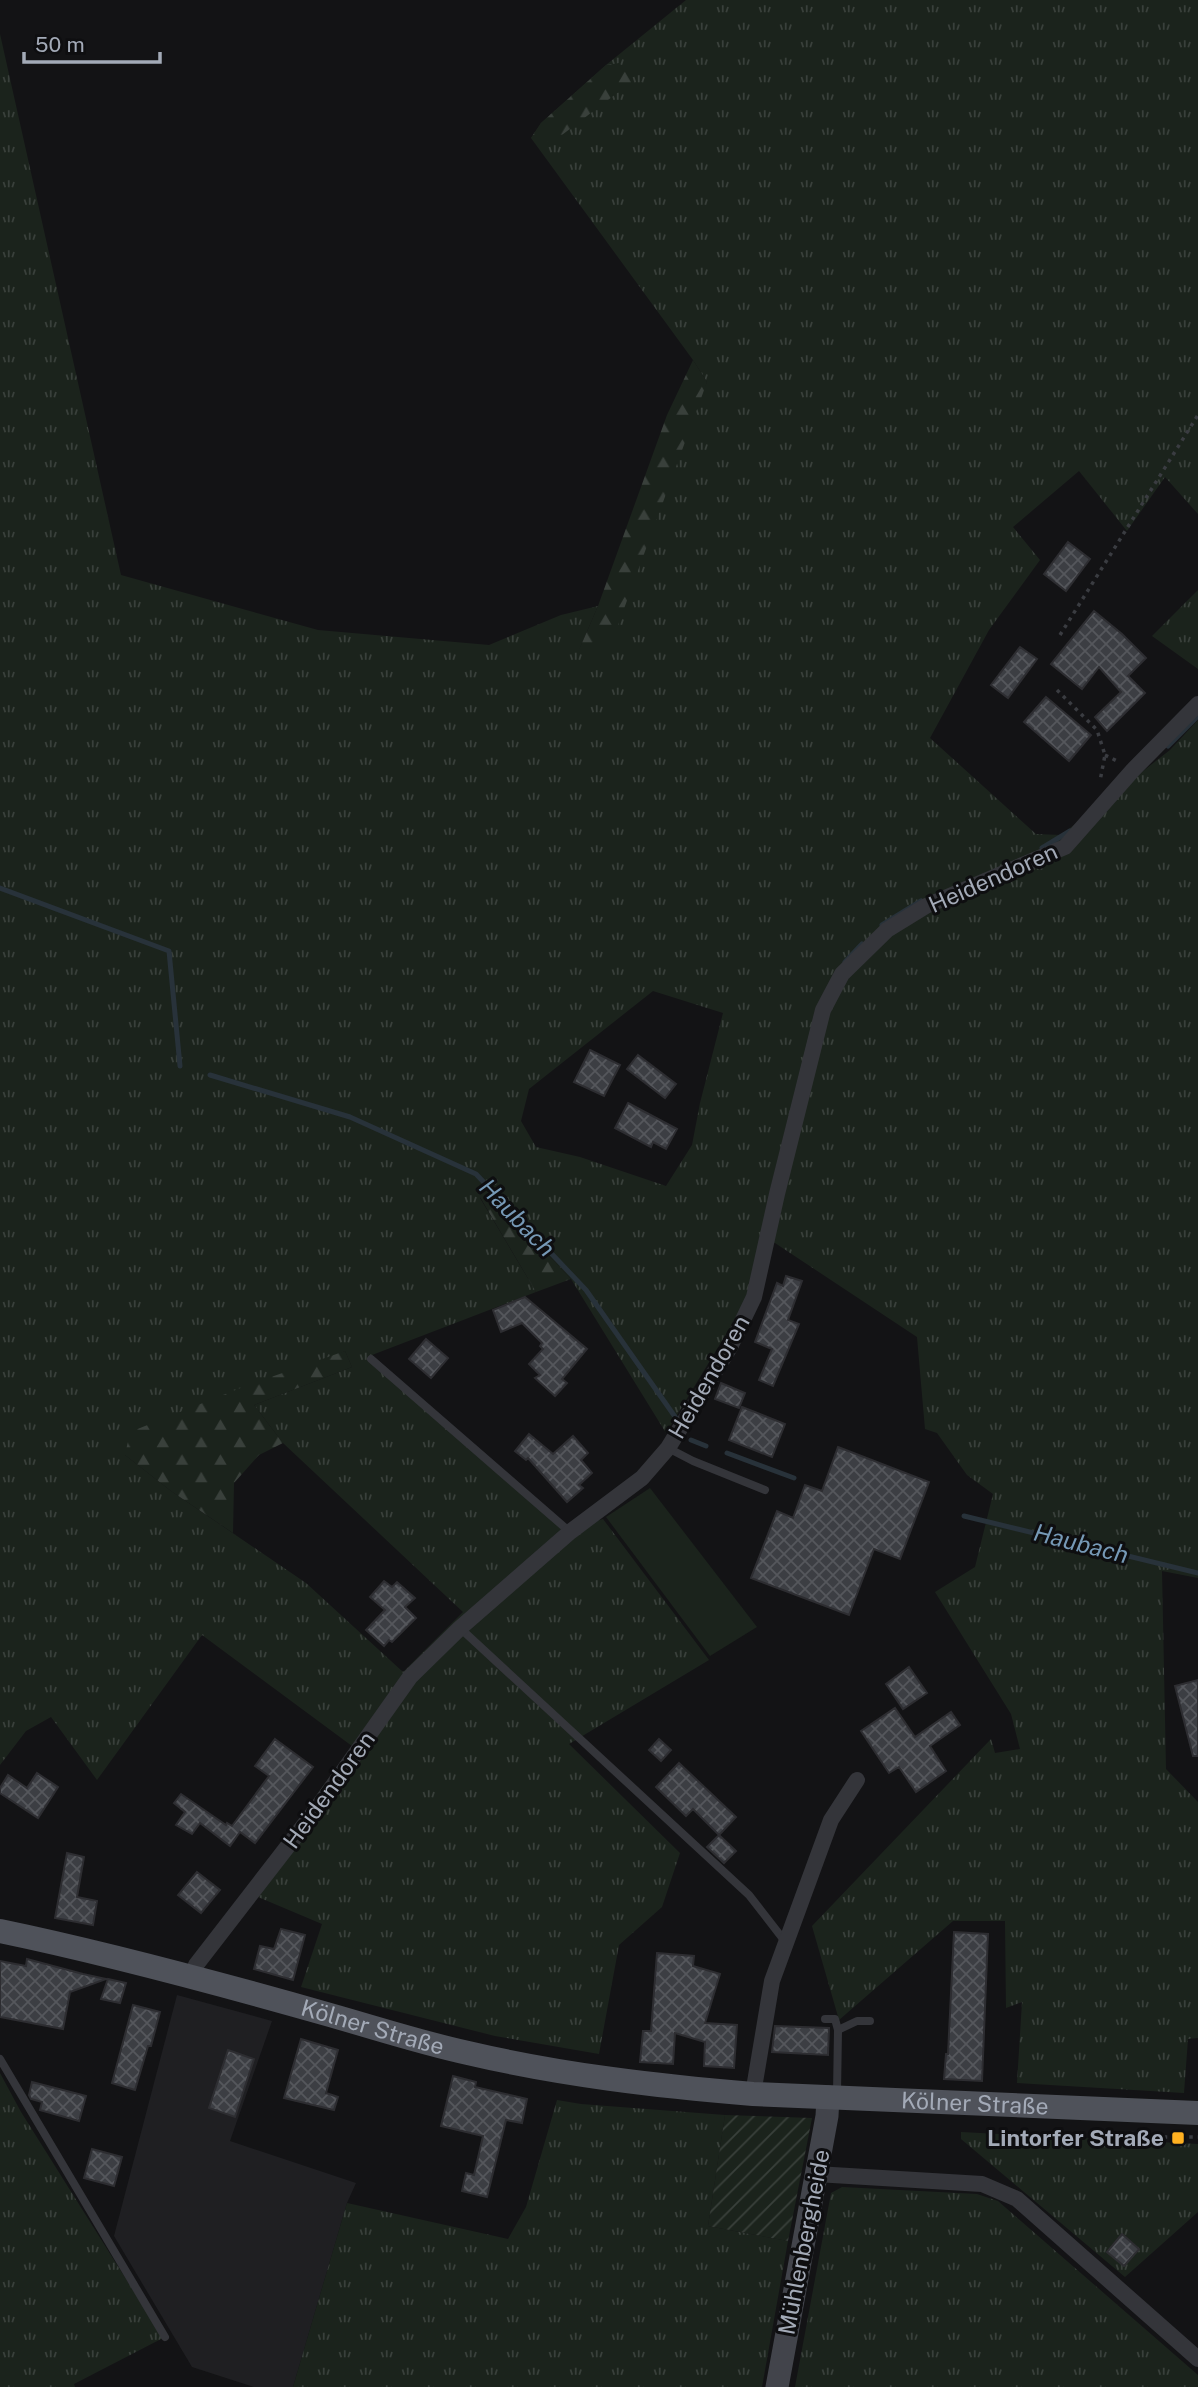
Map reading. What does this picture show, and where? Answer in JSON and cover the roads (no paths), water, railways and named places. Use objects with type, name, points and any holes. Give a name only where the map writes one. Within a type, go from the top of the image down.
[{"type":"main road","name":"Kölner Straße","points":[[0,1931],[191,1976],[467,2053],[560,2071],[752,2094],[1198,2113]]},
{"type":"street","name":"Heidendoren","points":[[191,1976],[196,1965],[315,1811],[410,1677],[460,1628],[570,1532],[642,1478],[668,1448],[730,1348],[754,1297],[823,1010],[842,974],[887,930],[926,906],[1065,847],[1133,770],[1198,704]]},
{"type":"street","points":[[752,2094],[772,1981],[831,1820],[857,1780]]},
{"type":"street","name":"Mühlenbergheide","points":[[777,2387],[832,2097]]},
{"type":"street","points":[[816,2174],[982,2184],[1002,2191],[1017,2199],[1198,2359]]},
{"type":"lane","points":[[371,1359],[570,1532]]},
{"type":"lane","points":[[668,1448],[765,1490]]},
{"type":"lane","points":[[460,1628],[749,1895],[787,1944]]},
{"type":"lane","points":[[825,2019],[835,2019],[838,2030],[832,2097]]},
{"type":"lane","points":[[838,2030],[857,2021],[870,2021]]},
{"type":"lane","points":[[0,2059],[165,2337]]},
{"type":"waterway","points":[[1168,746],[1198,716]]},
{"type":"waterway","points":[[1042,848],[1070,831]]},
{"type":"waterway","name":"Haubach","points":[[0,888],[169,951],[180,1066]]},
{"type":"waterway","points":[[882,925],[921,901]]},
{"type":"waterway","points":[[845,962],[862,944]]},
{"type":"waterway","name":"Haubach","points":[[210,1075],[350,1117],[476,1174],[586,1290],[678,1421]]},
{"type":"waterway","name":"Haubach","points":[[691,1440],[706,1446]]},
{"type":"waterway","name":"Haubach","points":[[727,1453],[794,1478]]},
{"type":"waterway","name":"Haubach","points":[[964,1516],[1198,1573]]},
{"type":"place","name":"Lintorfer Straße","points":[[1178,2138]]}]
